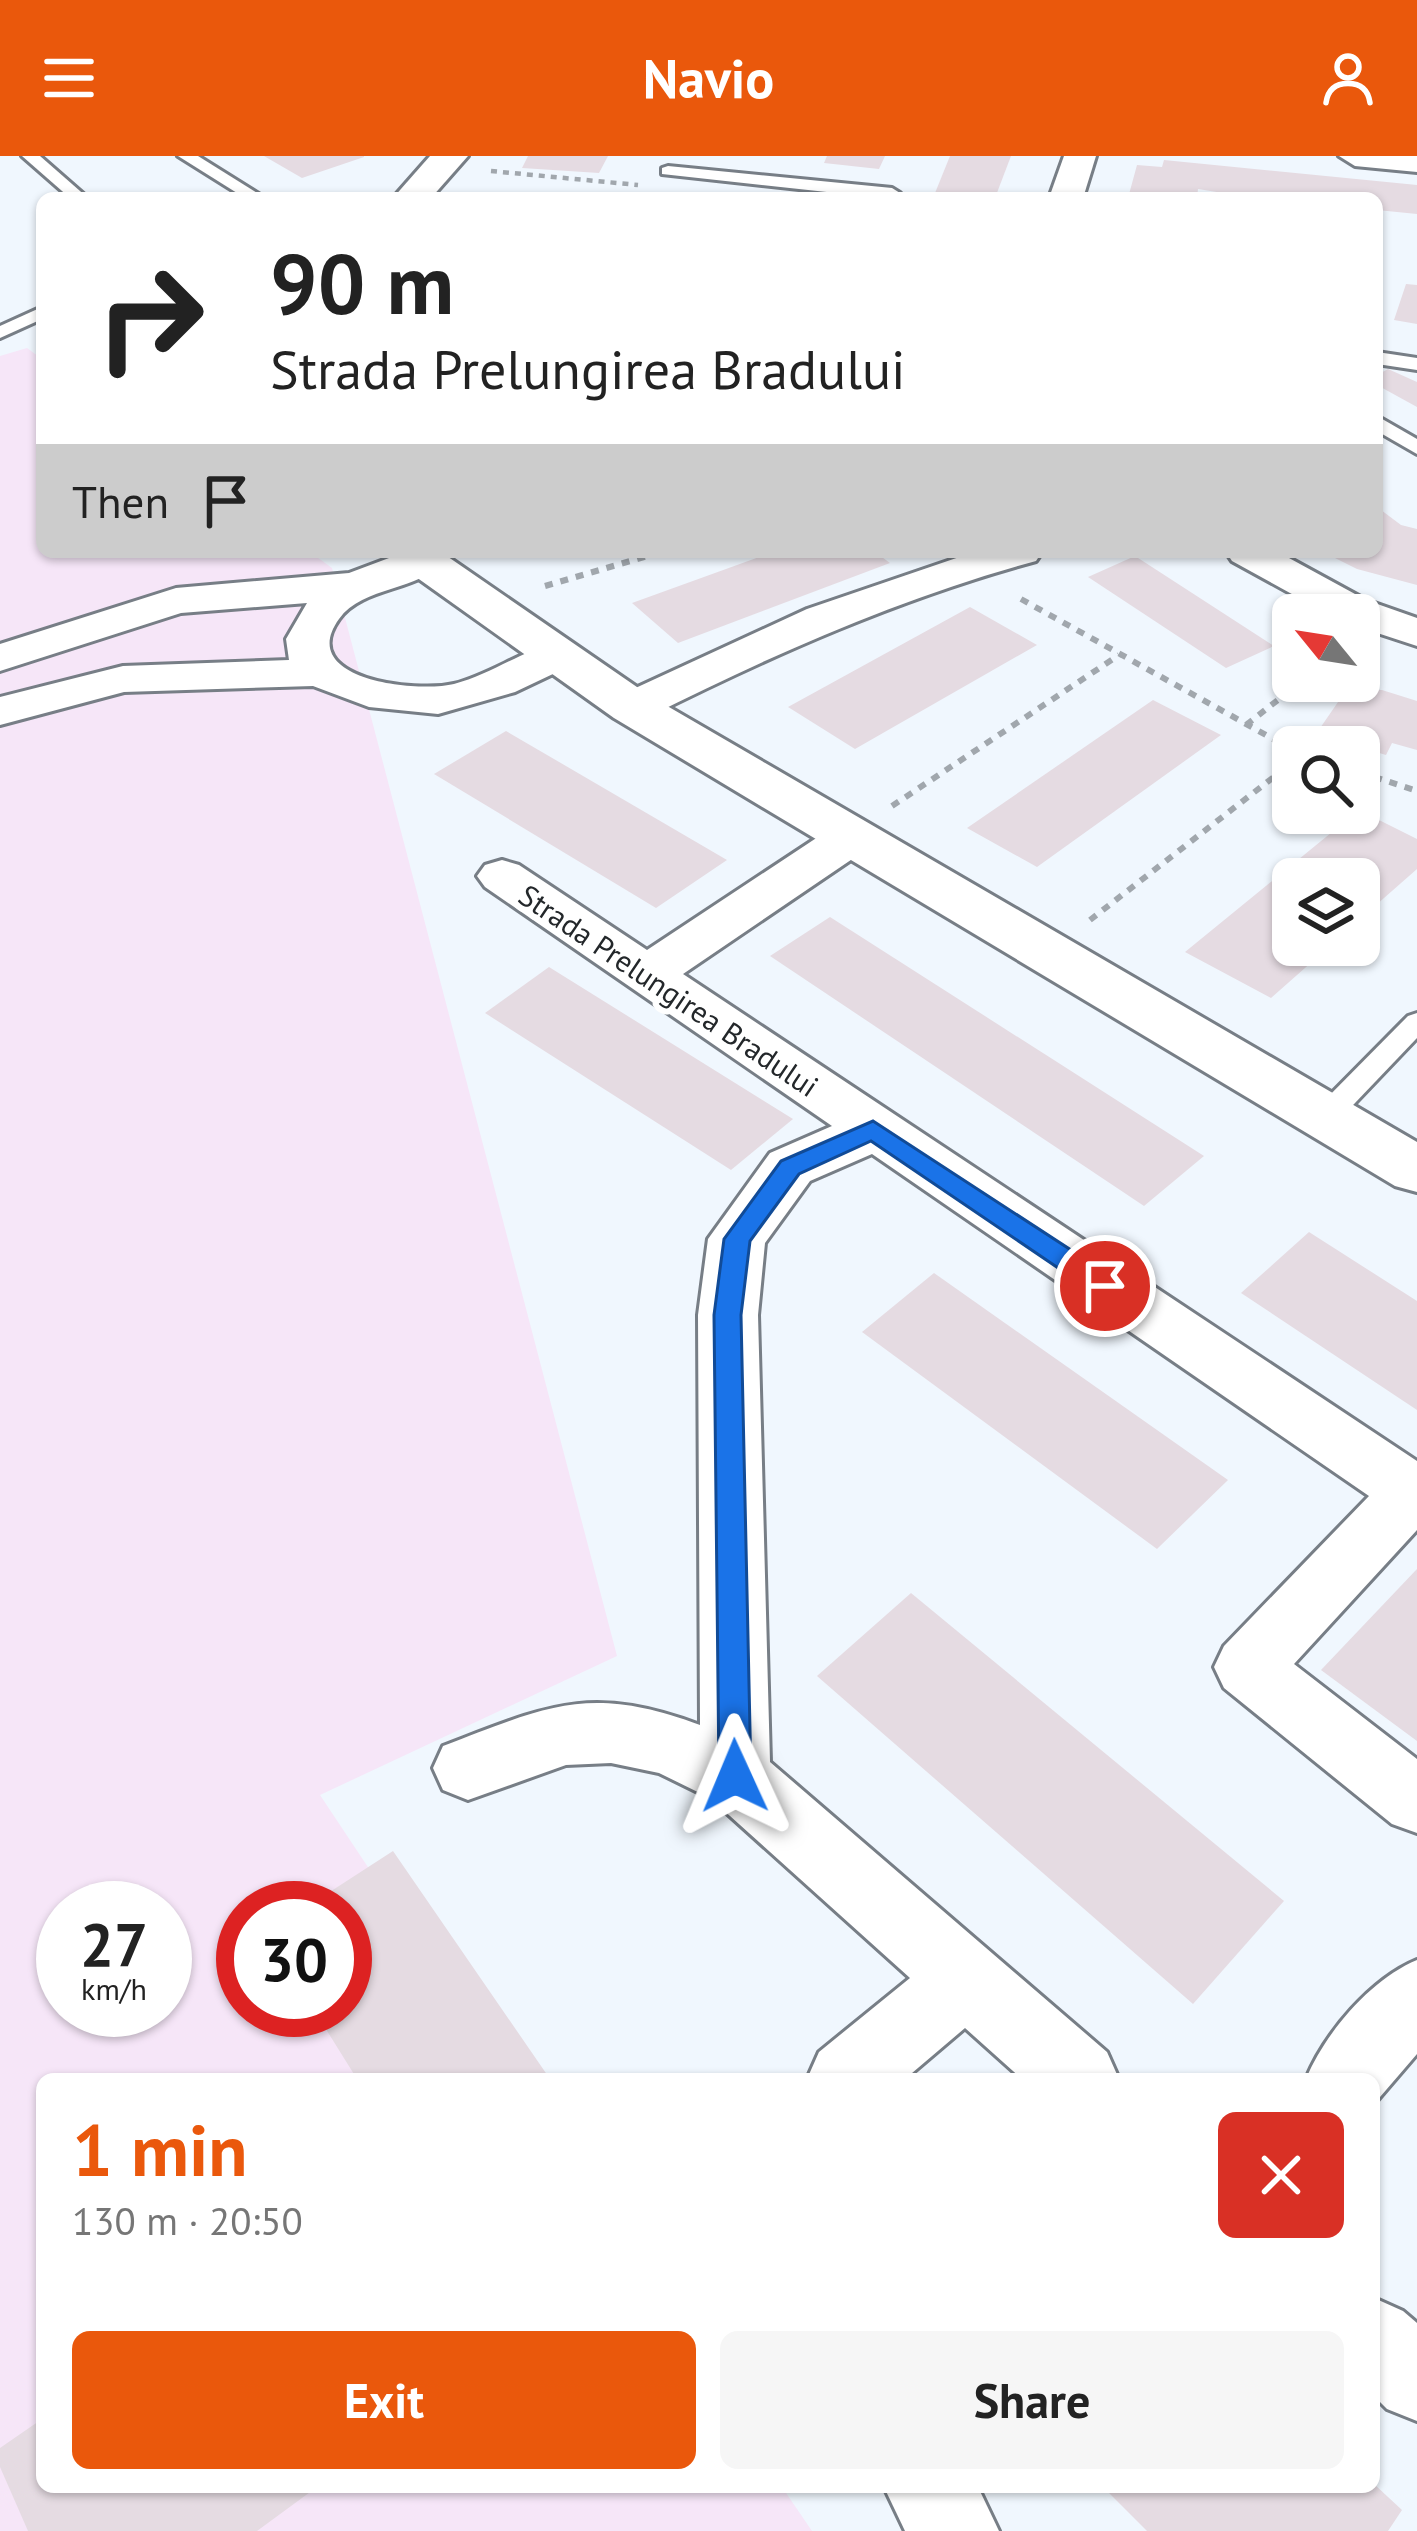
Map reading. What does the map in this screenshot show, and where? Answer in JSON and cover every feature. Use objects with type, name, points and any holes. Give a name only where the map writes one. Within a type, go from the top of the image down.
[{"type":"street","points":[[1068,192],[1080,156]]},
{"type":"street","points":[[1355,156],[1417,162]]},
{"type":"street","points":[[417,192],[446,161]]},
{"type":"street","points":[[413,558],[362,584],[318,615],[309,634],[310,654],[322,672],[344,687],[373,697],[442,700],[477,692],[558,655]]},
{"type":"street","points":[[420,558],[632,707],[1417,1171]]},
{"type":"street","points":[[1258,558],[1351,609],[1417,633]]},
{"type":"street","points":[[632,707],[794,629],[896,587],[991,564]]},
{"type":"street","points":[[0,658],[176,602],[362,584]]},
{"type":"street","points":[[0,711],[123,679],[322,672]]},
{"type":"street","points":[[647,974],[853,836]]},
{"type":"street","name":"Strada Prelungirea Bradului","points":[[502,876],[1413,1492],[1248,1667],[1417,1801]]},
{"type":"street","points":[[711,1763],[728,1315],[737,1239],[790,1167],[873,1130]]},
{"type":"street","points":[[468,1768],[567,1734],[625,1734],[711,1763],[1073,2073]]},
{"type":"street","points":[[853,2073],[965,1980]]},
{"type":"street","points":[[1351,2073],[1417,1997]]},
{"type":"street","points":[[1380,2345],[1417,2379]]},
{"type":"street","points":[[931,2493],[956,2531]]},
{"type":"lane","points":[[30,156],[73,192]]},
{"type":"lane","points":[[186,156],[247,192]]},
{"type":"lane","points":[[668,171],[882,192]]},
{"type":"lane","points":[[0,332],[36,314]]},
{"type":"lane","points":[[1383,359],[1417,364]]},
{"type":"lane","points":[[1383,426],[1417,448]]},
{"type":"lane","points":[[1324,1118],[1417,1022]]},
{"type":"path","points":[[446,161],[660,187],[668,171]]},
{"type":"path","points":[[486,604],[641,558]]},
{"type":"path","points":[[991,564],[1120,654],[1272,739]]},
{"type":"path","points":[[853,836],[869,820],[1120,654]]},
{"type":"path","points":[[1246,725],[1275,702]]},
{"type":"path","points":[[1046,954],[1272,778]]},
{"type":"path","points":[[1380,779],[1417,790]]},
{"type":"shaded area","points":[[27,348],[36,355],[36,558],[318,558],[332,568],[617,1656],[320,1795],[505,2073],[36,2073],[36,2493],[786,2493],[812,2531],[0,2531],[0,356]]},
{"type":"building","points":[[264,156],[364,156],[364,157],[302,178]]},
{"type":"building","points":[[528,156],[608,156],[599,173],[522,168]]},
{"type":"building","points":[[827,156],[885,156],[879,169],[824,163]]},
{"type":"building","points":[[950,156],[1011,156],[997,192],[935,192]]},
{"type":"building","points":[[1164,160],[1417,185],[1417,214],[1383,211],[1383,192],[1130,192],[1137,165],[1162,167]]},
{"type":"building","points":[[1406,284],[1417,285],[1417,324],[1394,320]]},
{"type":"building","points":[[1388,369],[1417,382],[1417,407],[1383,388],[1383,372]]},
{"type":"building","points":[[1383,512],[1401,525],[1417,529],[1417,585],[1335,558],[1383,558]]},
{"type":"building","points":[[756,558],[883,558],[890,563],[678,643],[632,603]]},
{"type":"building","points":[[1138,558],[1272,645],[1226,668],[1088,577]]},
{"type":"building","points":[[970,607],[1037,645],[855,749],[788,707]]},
{"type":"building","points":[[1380,690],[1417,701],[1417,750],[1392,743],[1386,755],[1380,753],[1380,726],[1322,726],[1338,702],[1380,702]]},
{"type":"building","points":[[1153,700],[1221,735],[1037,867],[967,828]]},
{"type":"building","points":[[506,731],[727,860],[656,908],[434,774]]},
{"type":"building","points":[[1380,820],[1417,839],[1417,869],[1380,902],[1380,858],[1300,858],[1330,834],[1380,834]]},
{"type":"building","points":[[1272,881],[1272,966],[1307,966],[1271,998],[1185,952]]},
{"type":"building","points":[[830,917],[1204,1156],[1144,1206],[770,956]]},
{"type":"building","points":[[549,967],[793,1119],[731,1170],[485,1013]]},
{"type":"building","points":[[1309,1232],[1417,1301],[1417,1410],[1241,1293]]},
{"type":"building","points":[[934,1273],[1228,1480],[1157,1549],[862,1332]]},
{"type":"building","points":[[1417,1569],[1417,1741],[1321,1670]]},
{"type":"building","points":[[911,1593],[1284,1901],[1193,2004],[817,1676]]},
{"type":"building","points":[[393,1851],[546,2073],[353,2073],[331,2037],[372,2037],[372,1881],[347,1881]]},
{"type":"building","points":[[36,2423],[36,2493],[309,2493],[257,2531],[28,2531],[0,2467],[0,2448]]},
{"type":"building","points":[[1380,2490],[1402,2510],[1388,2531],[1147,2531],[1109,2493]]},
{"type":"route","points":[[735,1776],[728,1315],[737,1239],[790,1167],[873,1130],[1105,1286]]}]
